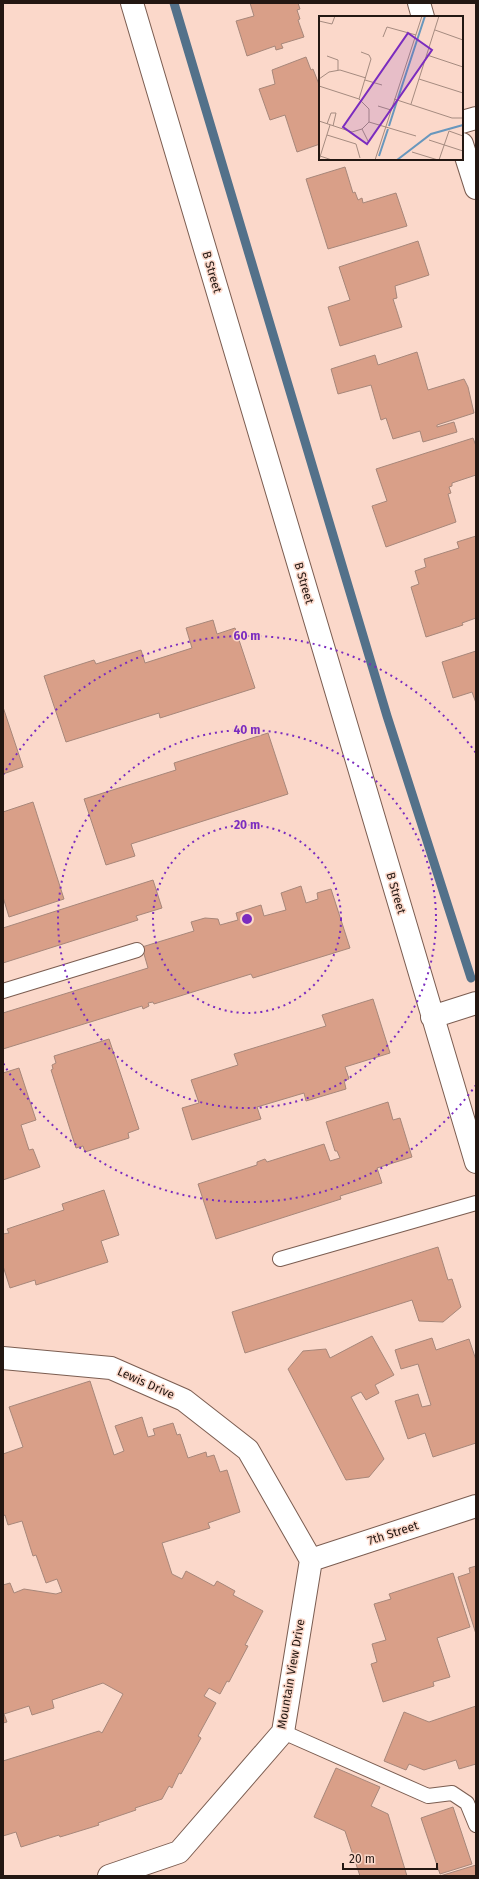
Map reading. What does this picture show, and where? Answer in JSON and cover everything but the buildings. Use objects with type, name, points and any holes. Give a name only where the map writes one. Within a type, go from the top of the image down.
[{"type":"street","name":"B Street","points":[[132,3],[476,1162]]},
{"type":"street","points":[[418,3],[423,16]]},
{"type":"street","points":[[463,122],[476,118]]},
{"type":"street","points":[[463,147],[476,188]]},
{"type":"street","points":[[432,1017],[476,1003]]},
{"type":"street","name":"Lewis Drive","points":[[3,1358],[112,1368],[184,1400],[248,1450],[311,1560]]},
{"type":"street","name":"7th Street","points":[[311,1560],[476,1506]]},
{"type":"street","name":"Mountain View Drive","points":[[109,1876],[179,1852],[283,1732],[311,1560]]},
{"type":"lane","points":[[3,991],[138,950]]},
{"type":"lane","points":[[280,1259],[476,1203]]},
{"type":"lane","points":[[283,1732],[428,1796],[452,1793],[467,1803],[476,1825]]},
{"type":"waterway","points":[[174,3],[387,716],[471,978]]}]
